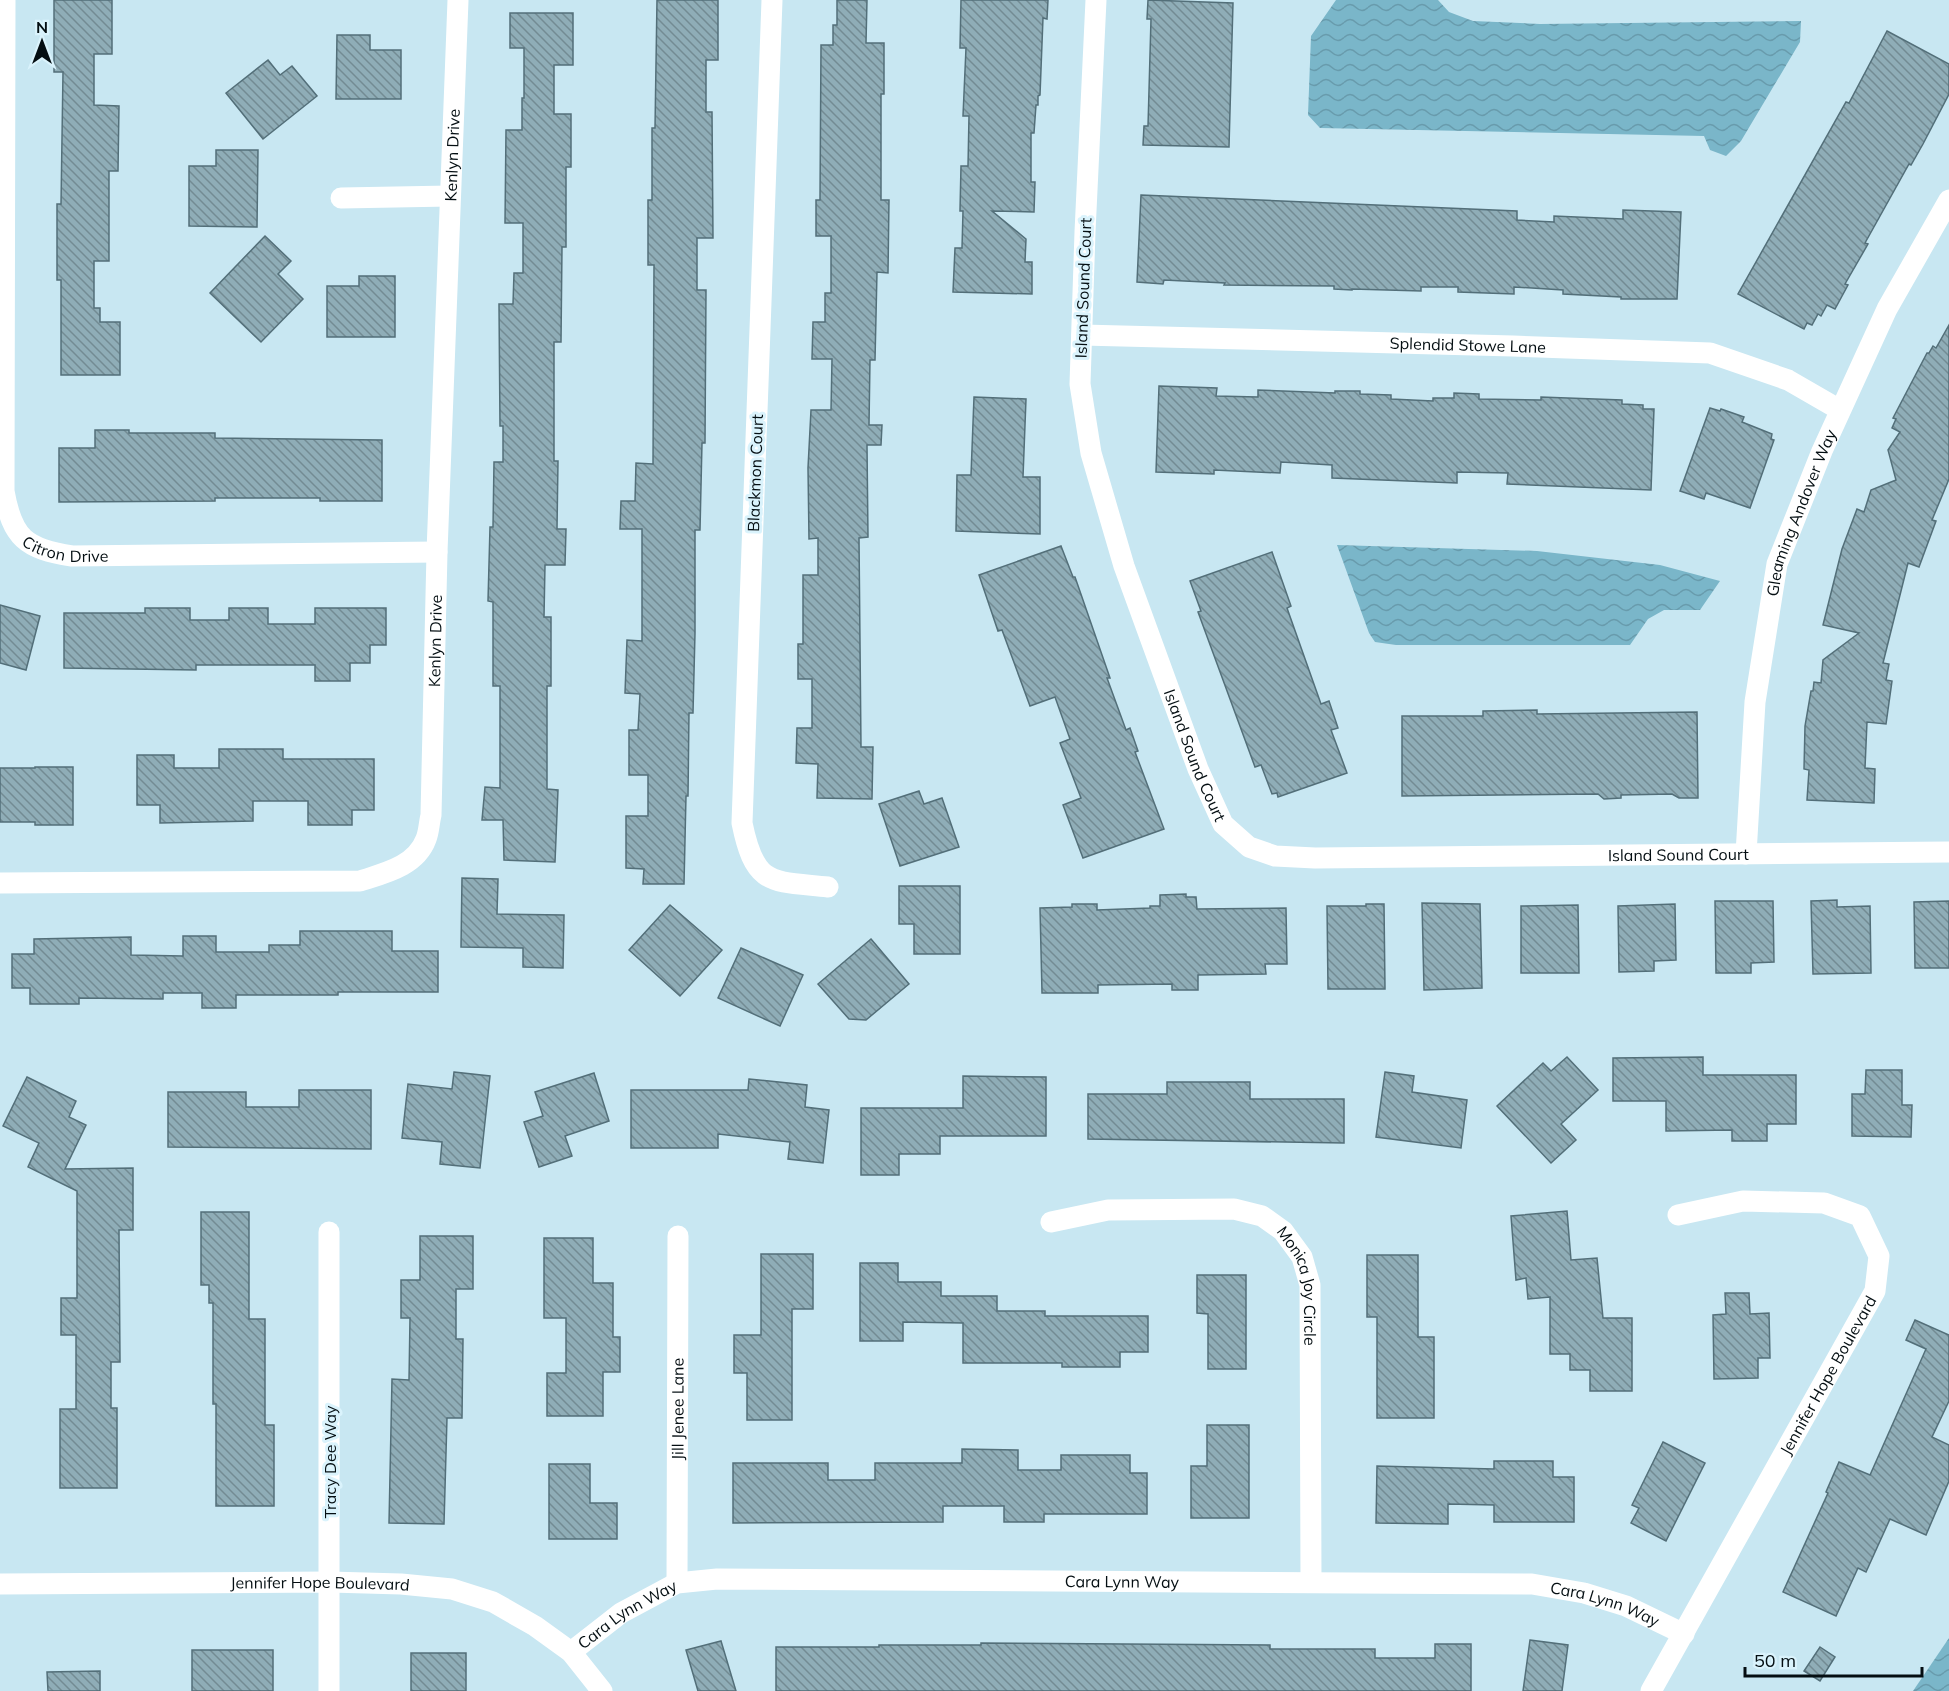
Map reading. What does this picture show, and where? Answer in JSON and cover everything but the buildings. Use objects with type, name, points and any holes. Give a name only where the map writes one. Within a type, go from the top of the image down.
[{"type":"street","name":"Citron Drive","points":[[5,0],[4,491],[7,511],[14,527],[27,543],[47,552],[72,556],[437,552]]},
{"type":"street","name":"Kenlyn Drive","points":[[0,883],[360,881],[393,871],[414,858],[426,840],[431,815],[437,552],[458,0]]},
{"type":"street","name":"Blackmon Court","points":[[772,0],[742,823],[747,848],[758,868],[774,881],[828,887]]},
{"type":"street","name":"Island Sound Court","points":[[1096,0],[1085,220],[1080,384],[1091,453],[1124,566],[1198,769],[1223,824],[1249,847],[1275,856],[1315,858],[1949,852]]},
{"type":"street","points":[[341,198],[450,196]]},
{"type":"street","name":"Gleaming Andover Way","points":[[1746,854],[1755,702],[1777,564],[1822,451],[1887,309],[1949,200]]},
{"type":"street","name":"Splendid Stowe Lane","points":[[1082,335],[1513,345],[1710,353],[1788,380],[1840,410]]},
{"type":"street","name":"Jennifer Hope Boulevard","points":[[1651,1691],[1875,1291],[1879,1256],[1860,1216],[1824,1203],[1743,1201],[1678,1215]]},
{"type":"street","name":"Monica Joy Circle","points":[[1051,1222],[1108,1210],[1234,1209],[1262,1216],[1283,1230],[1302,1257],[1310,1286],[1311,1581]]},
{"type":"street","name":"Tracy Dee Way","points":[[329,1691],[330,1232]]},
{"type":"street","name":"Jill Jenee Lane","points":[[677,1582],[678,1236]]},
{"type":"street","name":"Cara Lynn Way","points":[[571,1652],[621,1613],[677,1582],[717,1579],[1532,1584],[1584,1593],[1626,1606],[1684,1634]]},
{"type":"street","name":"Jennifer Hope Boulevard","points":[[0,1584],[330,1582],[401,1584],[452,1589],[493,1602],[535,1626],[571,1652],[602,1691]]},
{"type":"water","points":[[1336,0],[1438,0],[1449,12],[1473,21],[1540,24],[1801,21],[1800,42],[1741,141],[1726,156],[1710,150],[1704,136],[1320,128],[1308,115],[1311,36]]},
{"type":"water","points":[[1337,545],[1537,551],[1660,565],[1720,581],[1700,610],[1664,610],[1648,619],[1630,645],[1396,645],[1375,642],[1369,633]]},
{"type":"water","points":[[1949,1638],[1949,1691],[1913,1691]]}]
